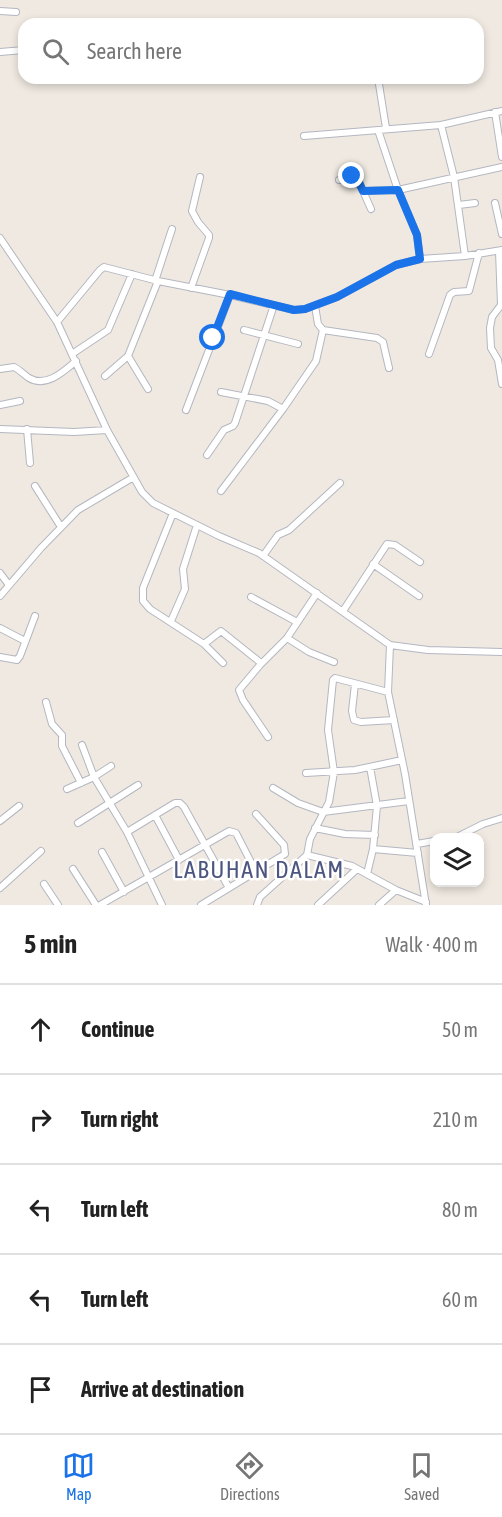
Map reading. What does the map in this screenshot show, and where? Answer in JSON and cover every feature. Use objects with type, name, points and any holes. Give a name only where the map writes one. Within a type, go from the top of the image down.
[{"type":"street","points":[[0,11],[16,12]]},
{"type":"street","points":[[0,52],[18,50]]},
{"type":"street","points":[[379,84],[386,128]]},
{"type":"street","points":[[304,136],[441,125],[498,111],[502,157]]},
{"type":"street","points":[[441,125],[454,177],[465,256]]},
{"type":"street","points":[[378,130],[398,190],[417,235],[420,259]]},
{"type":"street","points":[[363,191],[398,190],[502,167]]},
{"type":"street","points":[[191,288],[209,238],[192,212],[200,177]]},
{"type":"street","points":[[339,180],[355,177],[371,210]]},
{"type":"street","points":[[459,205],[475,203]]},
{"type":"street","points":[[495,203],[502,234]]},
{"type":"street","points":[[105,376],[128,356],[156,281],[172,229]]},
{"type":"street","points":[[0,238],[57,322],[132,478],[153,502],[263,556],[390,645],[428,650],[502,652]]},
{"type":"street","points":[[57,322],[100,270],[109,267],[156,281],[230,294],[294,310],[315,306],[337,297],[396,265],[420,259],[465,256],[500,250],[501,305],[492,317],[490,328],[491,348],[498,360],[502,384]]},
{"type":"street","points":[[429,354],[450,295],[454,292],[468,291],[479,253]]},
{"type":"street","points":[[72,354],[108,330],[132,274]]},
{"type":"street","points":[[186,410],[230,294]]},
{"type":"street","points":[[207,455],[224,430],[232,426],[274,305]]},
{"type":"street","points":[[315,306],[318,324],[323,330],[377,338],[384,345],[389,368]]},
{"type":"street","points":[[244,330],[297,344]]},
{"type":"street","points":[[221,491],[316,361],[323,330]]},
{"type":"street","points":[[128,356],[148,389]]},
{"type":"street","points":[[0,369],[14,367],[31,379],[41,382],[47,381],[76,361]]},
{"type":"street","points":[[221,392],[268,401],[283,409]]},
{"type":"street","points":[[0,405],[20,401]]},
{"type":"street","points":[[0,429],[74,432],[107,430]]},
{"type":"street","points":[[27,429],[30,463]]},
{"type":"street","points":[[0,596],[61,527],[90,502],[132,478]]},
{"type":"street","points":[[263,556],[278,535],[289,530],[340,483]]},
{"type":"street","points":[[35,486],[61,527]]},
{"type":"street","points":[[173,513],[146,578],[143,601],[150,609],[204,644],[223,663]]},
{"type":"street","points":[[171,621],[185,589],[183,569],[197,525]]},
{"type":"street","points":[[343,611],[385,546],[390,543],[420,562]]},
{"type":"street","points":[[373,564],[419,596]]},
{"type":"street","points":[[0,573],[9,585]]},
{"type":"street","points":[[268,737],[239,693],[241,687],[261,663],[287,638],[317,593]]},
{"type":"street","points":[[250,597],[297,622]]},
{"type":"street","points":[[0,657],[17,660],[35,616]]},
{"type":"street","points":[[0,628],[24,641]]},
{"type":"street","points":[[204,644],[221,631],[261,663]]},
{"type":"street","points":[[287,638],[309,652],[334,662]]},
{"type":"street","points":[[390,645],[388,692],[426,904]]},
{"type":"street","points":[[257,905],[260,897],[307,855],[308,845],[328,802],[334,772],[328,730],[334,678],[388,692]]},
{"type":"street","points":[[355,684],[352,711],[354,720],[361,722],[394,720]]},
{"type":"street","points":[[46,702],[51,722],[62,735],[61,745],[81,783]]},
{"type":"street","points":[[82,745],[94,777],[127,832],[162,905]]},
{"type":"street","points":[[306,773],[334,772],[402,760]]},
{"type":"street","points":[[67,789],[94,777],[111,766]]},
{"type":"street","points":[[367,874],[374,849],[377,806],[370,767]]},
{"type":"street","points":[[78,823],[138,785]]},
{"type":"street","points":[[273,788],[308,808],[323,812],[409,801]]},
{"type":"street","points":[[127,832],[175,802],[180,803],[229,888]]},
{"type":"street","points":[[0,820],[19,806]]},
{"type":"street","points":[[201,905],[284,856],[286,852],[284,845],[256,814]]},
{"type":"street","points":[[155,815],[179,860]]},
{"type":"street","points":[[464,833],[502,818]]},
{"type":"street","points":[[315,828],[345,834],[375,835]]},
{"type":"street","points":[[73,869],[98,905],[229,831],[233,831],[256,872]]},
{"type":"street","points":[[417,844],[430,843]]},
{"type":"street","points":[[374,849],[418,853]]},
{"type":"street","points":[[0,888],[41,851]]},
{"type":"street","points":[[102,852],[124,892]]},
{"type":"street","points":[[307,855],[339,862],[426,904]]},
{"type":"street","points":[[318,905],[357,870]]},
{"type":"street","points":[[44,884],[58,905]]},
{"type":"street","points":[[379,905],[396,890]]},
{"type":"district","name":"LABUHAN DALAM","points":[[259,870]]},
{"type":"route","points":[[213,338],[230,294],[294,310],[305,309],[337,297],[396,265],[420,259],[417,235],[398,190],[363,191],[357,178],[352,176]]}]
